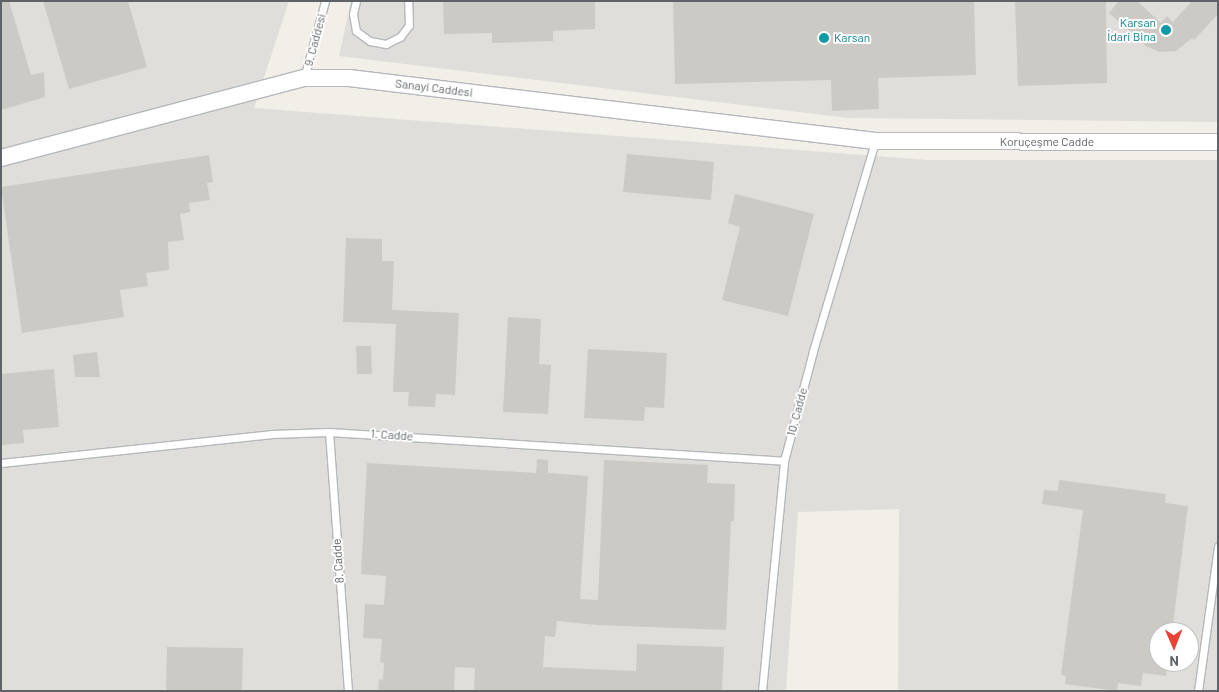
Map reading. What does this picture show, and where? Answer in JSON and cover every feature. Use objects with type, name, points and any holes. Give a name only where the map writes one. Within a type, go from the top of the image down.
[{"type":"street","name":"Sanayi Caddesi","points":[[1,158],[304,78],[349,78],[875,142]]},
{"type":"street","name":"Koruçeşme Cadde","points":[[875,142],[1218,142]]},
{"type":"lane","name":"9. Caddesi","points":[[304,78],[325,1]]},
{"type":"lane","points":[[356,1],[353,14],[356,31],[370,41],[386,44],[400,37],[409,25],[408,1]]},
{"type":"lane","name":"10. Cadde","points":[[762,691],[784,461],[875,142]]},
{"type":"lane","name":"1. Cadde","points":[[1,463],[272,434],[329,432],[784,461]]},
{"type":"lane","name":"8. Cadde","points":[[329,432],[348,691]]},
{"type":"lane","points":[[1198,691],[1218,546]]},
{"type":"shaded area","points":[[1,1],[289,1],[254,108],[928,160],[1218,160],[1218,691],[898,691],[899,509],[798,512],[786,691],[1,691]]},
{"type":"shaded area","points":[[351,1],[1218,1],[1218,122],[848,118],[339,56]]},
{"type":"building","points":[[1,1],[9,1],[31,75],[44,72],[45,97],[1,110]]},
{"type":"building","points":[[43,1],[128,1],[147,67],[69,89]]},
{"type":"building","points":[[443,1],[595,1],[595,29],[553,31],[553,41],[492,43],[492,33],[444,34]]},
{"type":"building","name":"Karsan","points":[[673,1],[974,1],[976,75],[878,78],[879,109],[832,111],[831,80],[675,84]]},
{"type":"building","points":[[1015,1],[1106,1],[1107,83],[1018,86]]},
{"type":"building","name":"Karsan İdari Bina","points":[[1119,1],[1137,1],[1161,23],[1167,16],[1173,22],[1192,1],[1214,1],[1218,4],[1218,14],[1194,40],[1192,38],[1176,51],[1159,52],[1146,46],[1109,13]]},
{"type":"building","points":[[627,154],[714,162],[711,200],[623,192]]},
{"type":"building","points":[[209,155],[213,182],[207,183],[210,200],[189,203],[190,212],[180,214],[184,240],[168,242],[169,270],[146,273],[148,286],[120,290],[124,317],[22,333],[1,187]]},
{"type":"building","points":[[735,194],[814,214],[788,316],[722,300],[740,227],[728,223]]},
{"type":"building","points":[[346,238],[382,239],[382,261],[394,261],[392,310],[459,313],[455,395],[436,394],[435,407],[408,406],[409,392],[393,392],[396,324],[343,322]]},
{"type":"building","points":[[508,317],[541,319],[539,364],[551,365],[548,414],[503,412]]},
{"type":"building","points":[[356,346],[371,346],[372,374],[357,374]]},
{"type":"building","points":[[588,349],[667,353],[664,408],[645,407],[644,421],[584,418]]},
{"type":"building","points":[[97,352],[100,377],[75,377],[73,355]]},
{"type":"building","points":[[54,369],[59,427],[23,430],[24,443],[1,445],[1,374]]},
{"type":"building","points":[[537,459],[548,460],[548,473],[588,476],[580,599],[598,600],[604,460],[708,465],[707,483],[735,484],[734,521],[731,521],[726,630],[597,625],[557,621],[555,637],[545,636],[543,667],[636,671],[637,644],[724,647],[722,691],[474,691],[475,668],[455,667],[454,691],[378,691],[379,679],[383,680],[384,663],[380,662],[382,639],[363,638],[365,604],[384,605],[386,576],[361,574],[367,463],[536,473]]},
{"type":"building","points":[[1059,480],[1166,494],[1165,503],[1188,506],[1173,622],[1149,622],[1149,672],[1167,672],[1166,676],[1143,673],[1141,686],[1118,683],[1117,691],[1065,684],[1066,676],[1061,675],[1083,510],[1042,504],[1044,490],[1058,491]]},
{"type":"building","points":[[167,647],[243,648],[242,691],[166,691]]},
{"type":"place","name":"Karsan İdari Bina","points":[[1166,30]]},
{"type":"place","name":"Karsan","points":[[824,38]]}]
